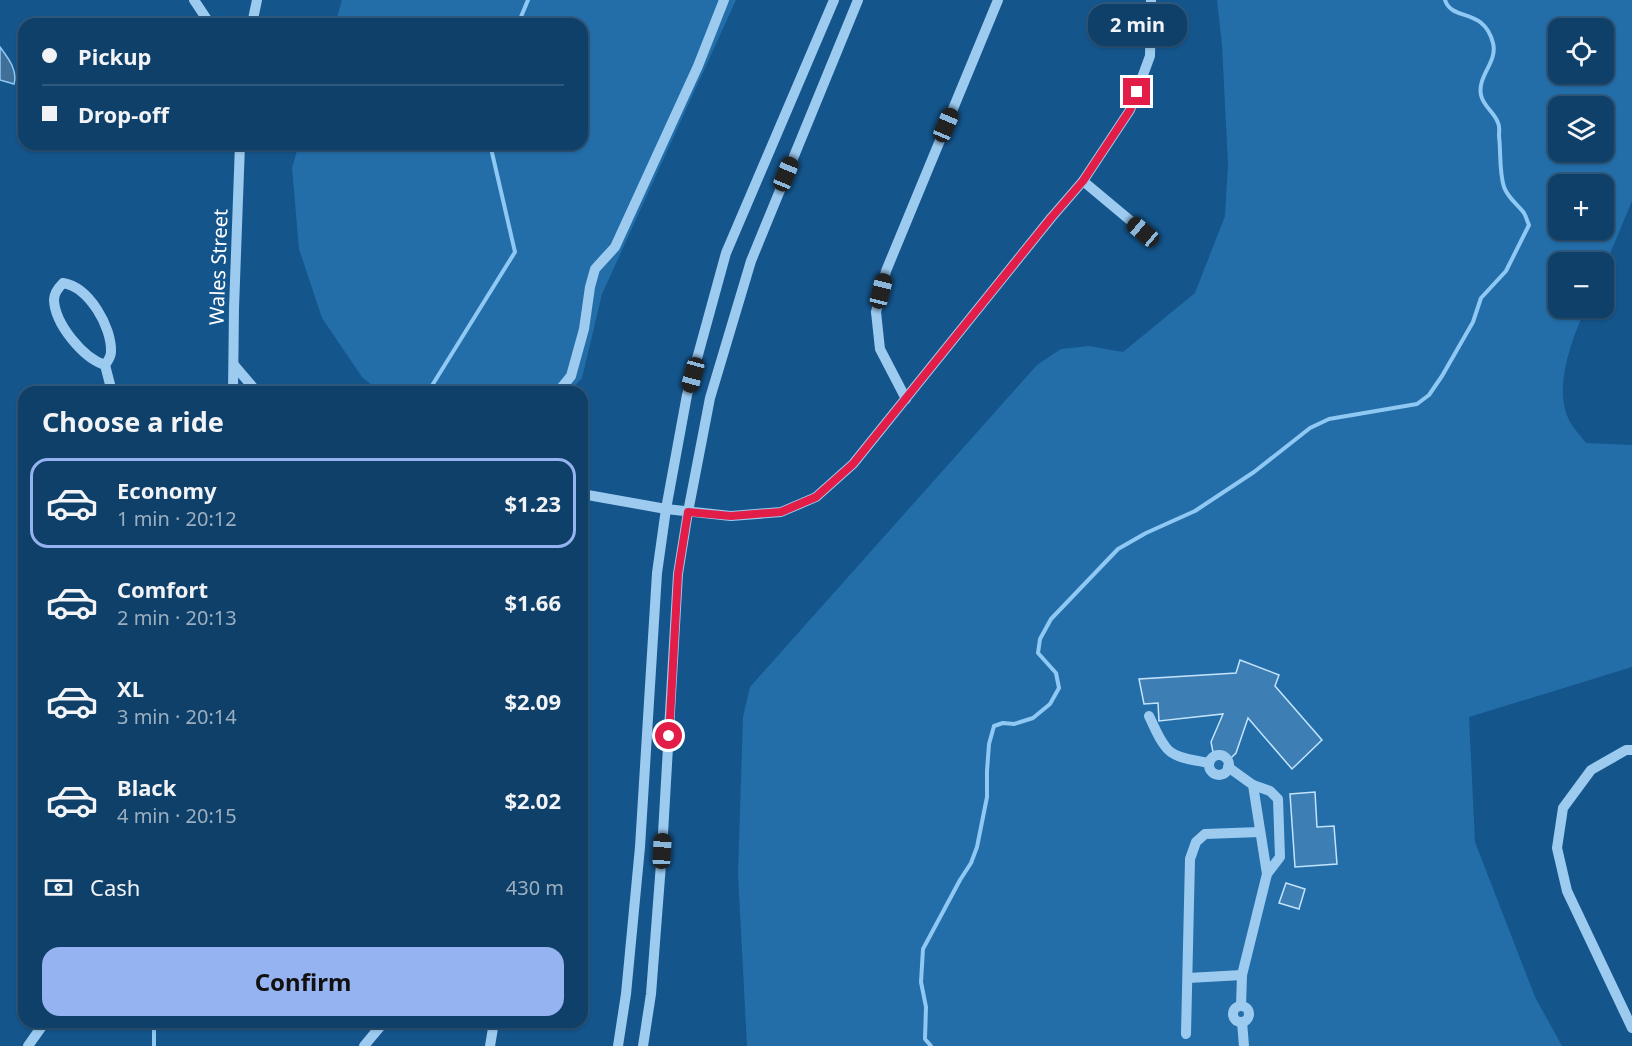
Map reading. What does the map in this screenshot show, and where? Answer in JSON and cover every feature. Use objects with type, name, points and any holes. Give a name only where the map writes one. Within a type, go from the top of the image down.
[{"type":"street","points":[[194,0],[206,18]]},
{"type":"street","points":[[253,18],[257,0]]},
{"type":"street","points":[[563,386],[571,376],[585,329],[590,287],[596,269],[615,247],[698,66],[724,0]]},
{"type":"street","points":[[618,1046],[627,994],[639,859],[657,573],[687,395],[726,253],[834,0]]},
{"type":"street","points":[[643,1046],[651,994],[662,851],[678,574],[710,398],[751,261],[858,0]]},
{"type":"street","points":[[906,399],[880,349],[876,312],[886,271],[998,0]]},
{"type":"street","points":[[588,495],[666,509],[731,516],[781,512],[816,497],[853,464],[1083,181],[1130,110],[1150,56],[1151,0]]},
{"type":"street","name":"Wales Street","points":[[233,386],[240,150]]},
{"type":"street","points":[[1083,181],[1143,232]]},
{"type":"street","points":[[63,283],[71,284],[82,291],[93,303],[102,319],[109,337],[111,352],[105,365],[84,353],[68,334],[60,319],[54,298],[63,283]]},
{"type":"street","points":[[105,365],[110,386]]},
{"type":"street","points":[[234,365],[252,386]]},
{"type":"street","points":[[1149,716],[1165,748],[1171,753],[1209,763],[1209,768],[1216,775],[1226,772],[1228,767],[1253,785],[1270,791],[1278,799],[1280,857],[1267,874]]},
{"type":"street","points":[[1632,750],[1626,750],[1591,770],[1563,808],[1557,848],[1567,891],[1632,1028]]},
{"type":"street","points":[[1244,1046],[1242,1022],[1249,1017],[1249,1012],[1241,1006],[1242,975],[1267,874],[1253,785]]},
{"type":"street","points":[[1186,1034],[1190,859],[1196,842],[1205,834],[1260,832]]},
{"type":"street","points":[[1188,978],[1242,975]]},
{"type":"street","points":[[28,1046],[41,1028]]},
{"type":"street","points":[[364,1046],[379,1028]]},
{"type":"street","points":[[490,1046],[493,1028]]},
{"type":"shaded area","points":[[342,0],[736,0],[602,294],[582,378],[575,386],[373,386],[362,377],[322,318],[299,249],[292,168],[297,150],[588,150],[588,18],[337,18]]},
{"type":"shaded area","points":[[1217,0],[1632,0],[1632,201],[1611,252],[1548,252],[1548,318],[1582,318],[1570,348],[1564,378],[1563,393],[1569,420],[1586,443],[1632,445],[1632,667],[1469,717],[1475,842],[1535,997],[1562,1046],[747,1046],[738,874],[743,717],[750,687],[1037,365],[1061,349],[1089,346],[1123,352],[1195,293],[1225,216],[1228,165],[1222,45]]},
{"type":"shaded area","points":[[0,47],[15,74],[14,84],[0,80]]},
{"type":"building","points":[[1240,660],[1279,675],[1275,686],[1322,740],[1292,769],[1248,718],[1236,753],[1231,758],[1213,752],[1211,742],[1223,714],[1159,721],[1158,703],[1144,704],[1139,679],[1236,673]]},
{"type":"building","points":[[1315,792],[1317,827],[1334,826],[1337,864],[1295,867],[1290,794]]},
{"type":"building","points":[[1286,883],[1305,889],[1299,909],[1279,903]]},
{"type":"waterway","points":[[520,18],[528,0]]},
{"type":"waterway","points":[[931,1046],[925,1039],[926,1007],[921,982],[923,949],[971,863],[977,847],[987,797],[989,744],[994,726],[1003,723],[1014,724],[1033,718],[1050,704],[1059,688],[1056,673],[1038,653],[1040,639],[1051,619],[1118,549],[1146,533],[1195,511],[1254,472],[1310,428],[1329,419],[1417,404],[1429,395],[1473,322],[1481,298],[1506,271],[1529,225],[1524,213],[1510,198],[1504,187],[1499,126],[1481,95],[1482,82],[1494,50],[1489,32],[1476,19],[1454,11],[1445,0]]},
{"type":"waterway","points":[[432,386],[515,252],[491,150]]},
{"type":"waterway","points":[[154,1028],[154,1046]]},
{"type":"route","points":[[669,736],[678,574],[688,512],[731,516],[781,512],[816,497],[853,464],[1083,181],[1130,110],[1137,92]]}]
